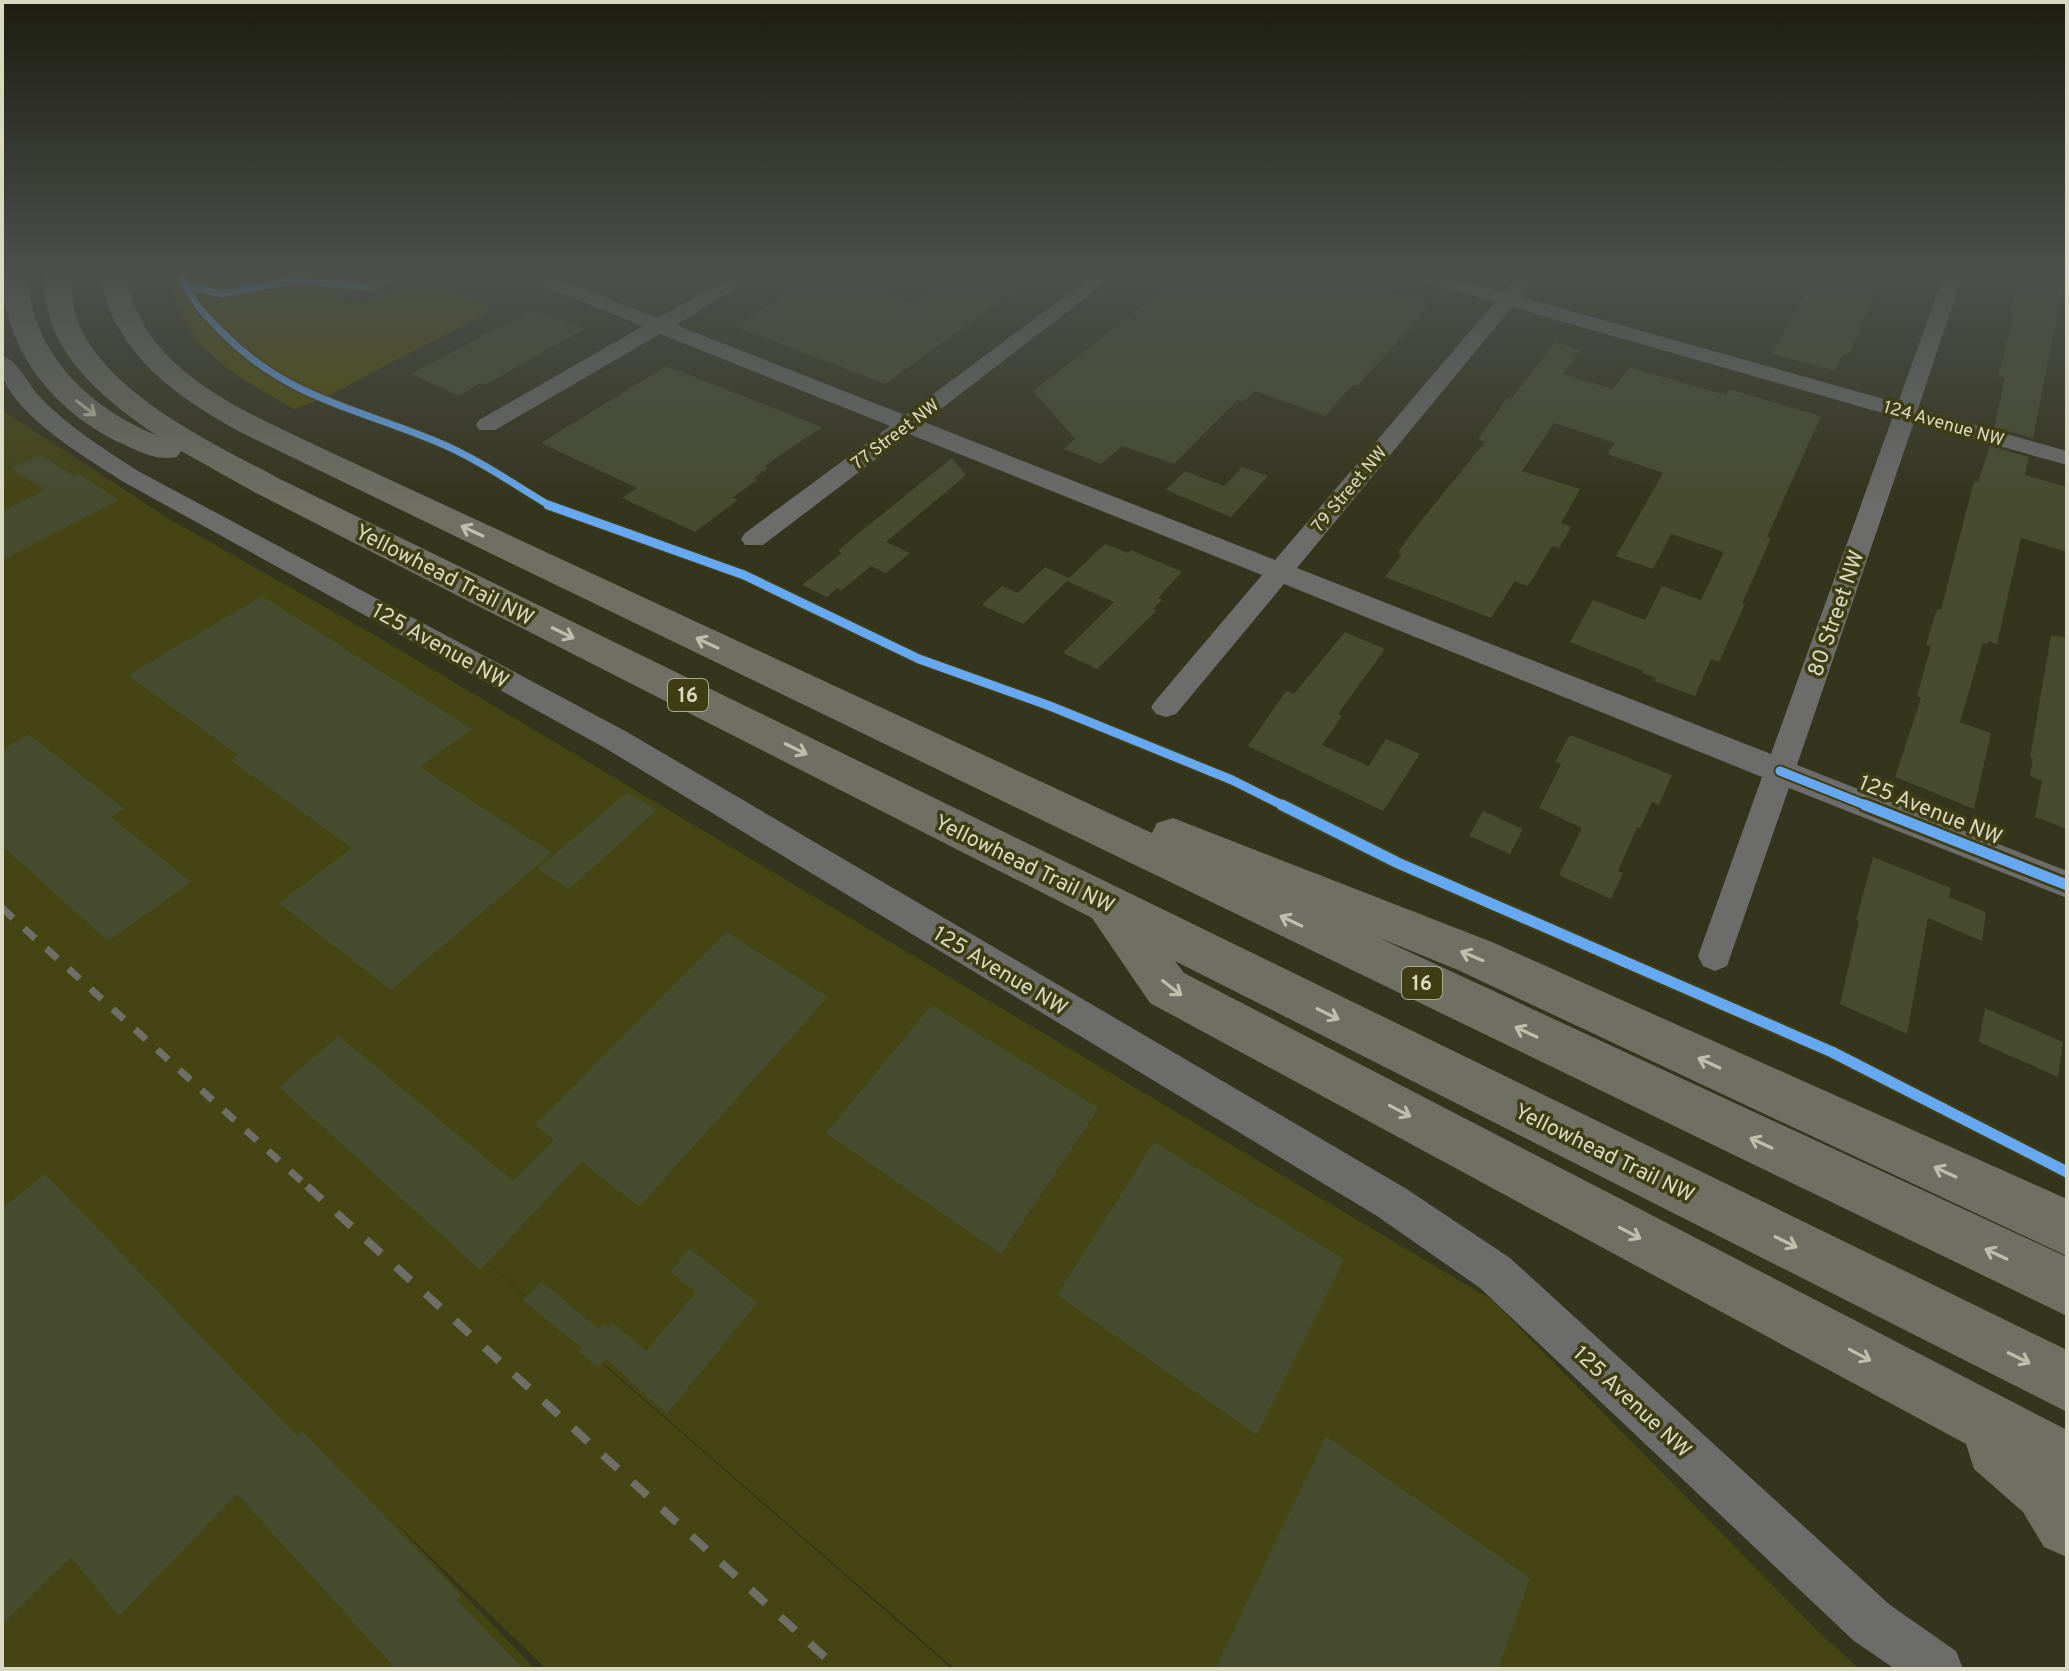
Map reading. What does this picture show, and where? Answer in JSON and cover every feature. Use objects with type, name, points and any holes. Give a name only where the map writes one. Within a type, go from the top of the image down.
[{"type":"highway","points":[[36,349],[54,379],[83,408],[134,439],[268,486]]},
{"type":"highway","name":"Yellowhead Trail NW","points":[[79,349],[109,385],[167,429],[268,486],[2067,1382]]},
{"type":"highway","name":"16","points":[[143,349],[168,372],[210,401],[317,458],[2067,1287]]},
{"type":"highway","points":[[180,349],[317,458]]},
{"type":"highway","points":[[777,676],[1475,956],[2067,1228]]},
{"type":"highway","points":[[1107,904],[1167,988],[2067,1464]]},
{"type":"highway","points":[[1931,1391],[2046,1489],[2067,1524]]},
{"type":"street","points":[[487,425],[619,349]]},
{"type":"street","name":"125 Avenue NW","points":[[717,349],[2067,885]]},
{"type":"street","name":"77 Street NW","points":[[754,539],[1008,349]]},
{"type":"street","name":"79 Street NW","points":[[1166,707],[1467,349]]},
{"type":"street","name":"124 Avenue NW","points":[[1682,349],[2067,458]]},
{"type":"street","name":"80 Street NW","points":[[1715,956],[1927,349]]},
{"type":"street","name":"125 Avenue NW","points":[[2,362],[15,383],[57,428],[130,476],[616,740],[1391,1202],[1495,1273],[1872,1623],[1938,1669]]},
{"type":"shaded area","points":[[206,349],[418,349],[324,398],[295,409],[231,371]]},
{"type":"shaded area","points":[[2,410],[171,520],[378,637],[1492,1300],[1859,1669],[955,1669],[337,1132],[952,1669],[546,1669],[388,1515],[535,1669],[2,1669]]},
{"type":"building","points":[[458,349],[549,349],[459,396],[411,374]]},
{"type":"building","points":[[794,349],[933,349],[885,384]]},
{"type":"building","points":[[1087,349],[1391,349],[1325,416],[1255,391],[1243,402],[1237,400],[1174,464],[1122,446],[1101,464],[1064,449],[1075,439],[1033,391]]},
{"type":"building","points":[[1550,349],[1578,349],[1581,350],[1563,374],[1613,389],[1629,367],[1726,395],[1729,389],[1821,416],[1767,537],[1771,538],[1719,662],[1711,659],[1695,696],[1654,681],[1656,678],[1643,671],[1570,642],[1593,600],[1645,620],[1662,586],[1701,600],[1724,552],[1671,534],[1653,569],[1616,556],[1663,473],[1607,454],[1615,443],[1554,423],[1522,471],[1580,489],[1561,523],[1571,527],[1559,548],[1552,546],[1528,586],[1515,581],[1491,618],[1385,577],[1402,554],[1398,552],[1420,522],[1485,442],[1478,439],[1507,398],[1511,399]]},
{"type":"building","points":[[1775,349],[1852,349],[1843,354],[1835,371],[1772,354]]},
{"type":"building","points":[[2005,349],[2051,349],[2033,438],[1994,427],[2005,378],[1998,376]]},
{"type":"building","points":[[666,366],[822,427],[765,466],[768,468],[754,478],[757,480],[732,498],[738,500],[695,532],[622,498],[637,488],[541,443]]},
{"type":"building","points":[[1990,446],[2029,457],[2025,475],[2067,487],[2067,552],[2021,538],[1997,644],[1983,643],[1960,722],[1991,733],[1974,809],[1895,777],[1921,698],[1917,696],[1931,646],[1926,644],[1937,609],[1941,610],[1974,481],[1978,482]]},
{"type":"building","points":[[40,455],[119,500],[2,560],[2,511],[45,490],[11,469]]},
{"type":"building","points":[[952,458],[966,475],[886,542],[910,553],[886,573],[871,566],[841,591],[837,588],[827,597],[802,585],[842,553],[838,551],[855,536]]},
{"type":"building","points":[[1242,467],[1268,476],[1231,517],[1166,490],[1185,471],[1224,486]]},
{"type":"building","points":[[1105,544],[1128,553],[1131,550],[1182,572],[1158,598],[1162,600],[1153,609],[1157,610],[1097,669],[1063,653],[1114,602],[1067,581],[1023,624],[982,605],[1002,586],[1018,593],[1045,567],[1069,578]]},
{"type":"building","points":[[262,596],[472,729],[420,767],[552,853],[391,990],[279,903],[352,848],[230,760],[238,755],[128,675]]},
{"type":"building","points":[[1345,632],[1385,649],[1338,714],[1342,716],[1322,745],[1369,766],[1386,739],[1420,754],[1383,811],[1248,746],[1286,691],[1294,694]]},
{"type":"building","points":[[2051,636],[2067,637],[2067,829],[2035,817],[2042,781],[2030,776],[2033,758],[2030,757]]},
{"type":"building","points":[[29,734],[124,809],[111,817],[191,882],[108,941],[2,846],[2,750]]},
{"type":"building","points":[[1570,735],[1672,775],[1659,805],[1652,802],[1640,828],[1637,827],[1618,871],[1623,873],[1611,899],[1559,875],[1582,828],[1539,808],[1561,764],[1555,762]]},
{"type":"building","points":[[627,792],[657,810],[569,889],[538,869]]},
{"type":"building","points":[[1483,811],[1523,829],[1510,854],[1469,836]]},
{"type":"building","points":[[1873,857],[1951,888],[1949,897],[1986,912],[1982,941],[1928,918],[1907,1034],[1840,1004],[1859,921],[1856,920]]},
{"type":"building","points":[[727,932],[828,997],[639,1207],[582,1162],[480,1270],[279,1087],[339,1036],[513,1181],[554,1140],[535,1125]]},
{"type":"building","points":[[932,1005],[1099,1108],[1001,1254],[826,1133]]},
{"type":"building","points":[[1985,1008],[2063,1042],[2058,1077],[1979,1042]]},
{"type":"building","points":[[1154,1142],[1344,1259],[1257,1435],[1057,1295]]},
{"type":"building","points":[[45,1174],[297,1436],[302,1431],[461,1595],[457,1600],[523,1669],[396,1669],[237,1494],[119,1616],[71,1557],[2,1625],[2,1208]]},
{"type":"building","points":[[690,1248],[757,1303],[667,1414],[606,1359],[597,1368],[579,1351],[581,1348],[523,1300],[541,1281],[599,1329],[603,1324],[608,1328],[613,1323],[646,1351],[696,1292],[670,1272]]},
{"type":"building","points":[[1326,1436],[1530,1578],[1498,1669],[1215,1669]]},
{"type":"railway","points":[[2,908],[309,1188]]},
{"type":"railway","points":[[307,1186],[838,1669]]},
{"type":"cycle path","points":[[239,349],[267,372],[314,397],[436,441],[486,466],[551,507],[744,575],[919,659],[1050,706],[1232,780],[1398,863],[1832,1052],[2067,1172]]},
{"type":"cycle path","points":[[1780,771],[2067,885]]}]
